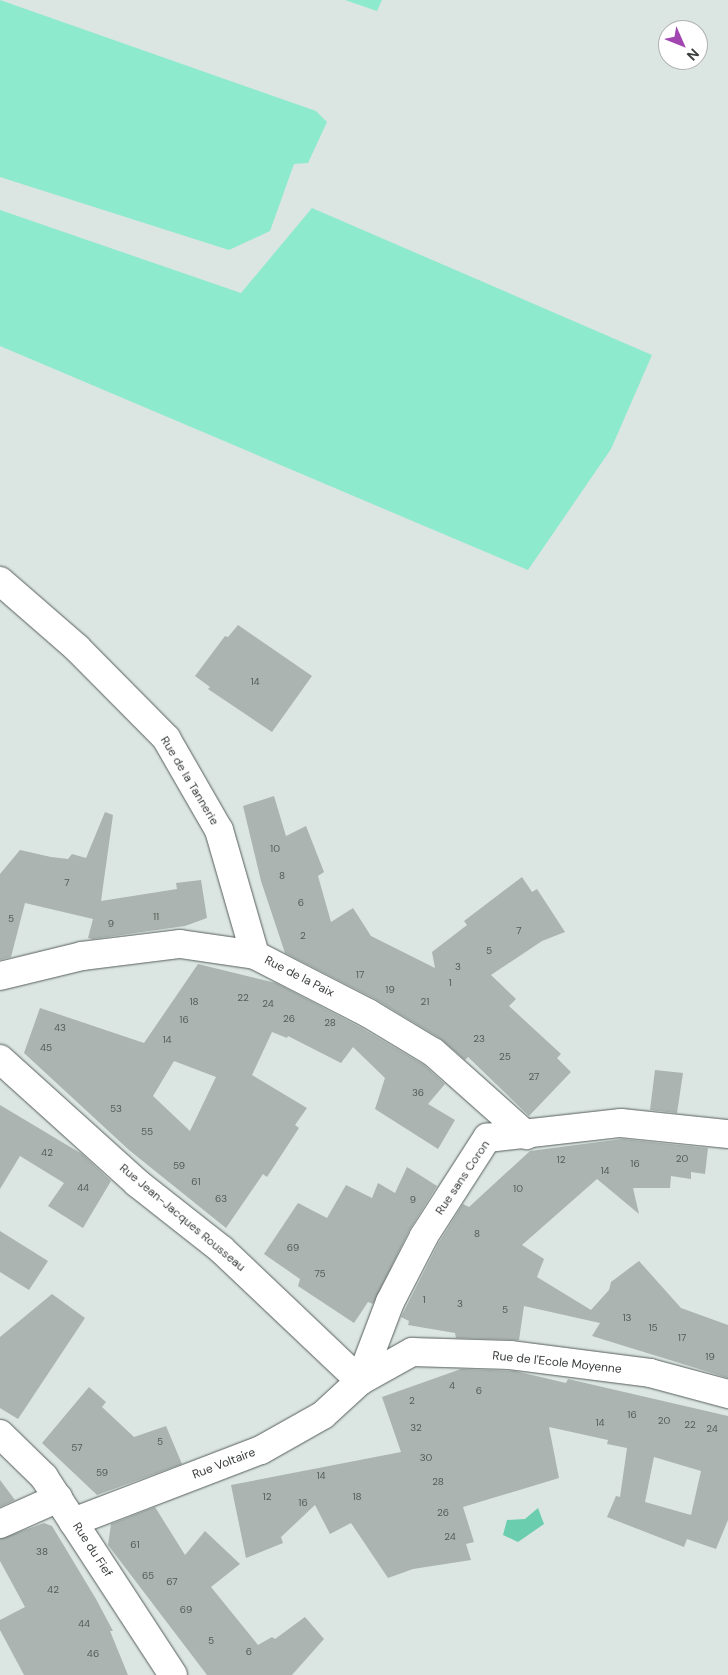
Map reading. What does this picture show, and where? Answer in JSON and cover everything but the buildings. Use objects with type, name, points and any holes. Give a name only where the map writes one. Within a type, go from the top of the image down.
[{"type":"street","name":"Rue de la Tannerie","points":[[0,581],[77,648],[166,738],[219,830],[255,955]]},
{"type":"street","name":"Rue de la Paix","points":[[0,976],[82,956],[180,944],[255,955],[368,1013],[433,1052],[526,1134]]},
{"type":"street","name":"Rue Jean-Jacques Rousseau","points":[[0,1059],[137,1183],[222,1248],[360,1381]]},
{"type":"street","name":"Rue sans Coron","points":[[360,1381],[390,1302],[424,1236],[487,1138],[621,1123],[728,1134]]},
{"type":"street","name":"Rue de l'Ecole Moyenne","points":[[360,1381],[412,1352],[500,1355],[650,1374],[728,1394]]},
{"type":"street","name":"Rue Voltaire","points":[[73,1522],[261,1450],[324,1415],[360,1381]]},
{"type":"street","name":"Rue du Fief","points":[[0,1434],[37,1469],[58,1498],[173,1675]]},
{"type":"street","points":[[0,1524],[58,1498]]},
{"type":"shaded area","points":[[0,0],[316,111],[327,122],[308,163],[294,164],[270,231],[229,250],[0,177]]},
{"type":"shaded area","points":[[345,0],[382,0],[377,11]]},
{"type":"shaded area","points":[[312,208],[652,355],[611,449],[528,570],[0,346],[0,210],[241,293]]},
{"type":"shaded area","points":[[538,1508],[544,1524],[518,1542],[503,1535],[507,1520],[525,1519]]}]
